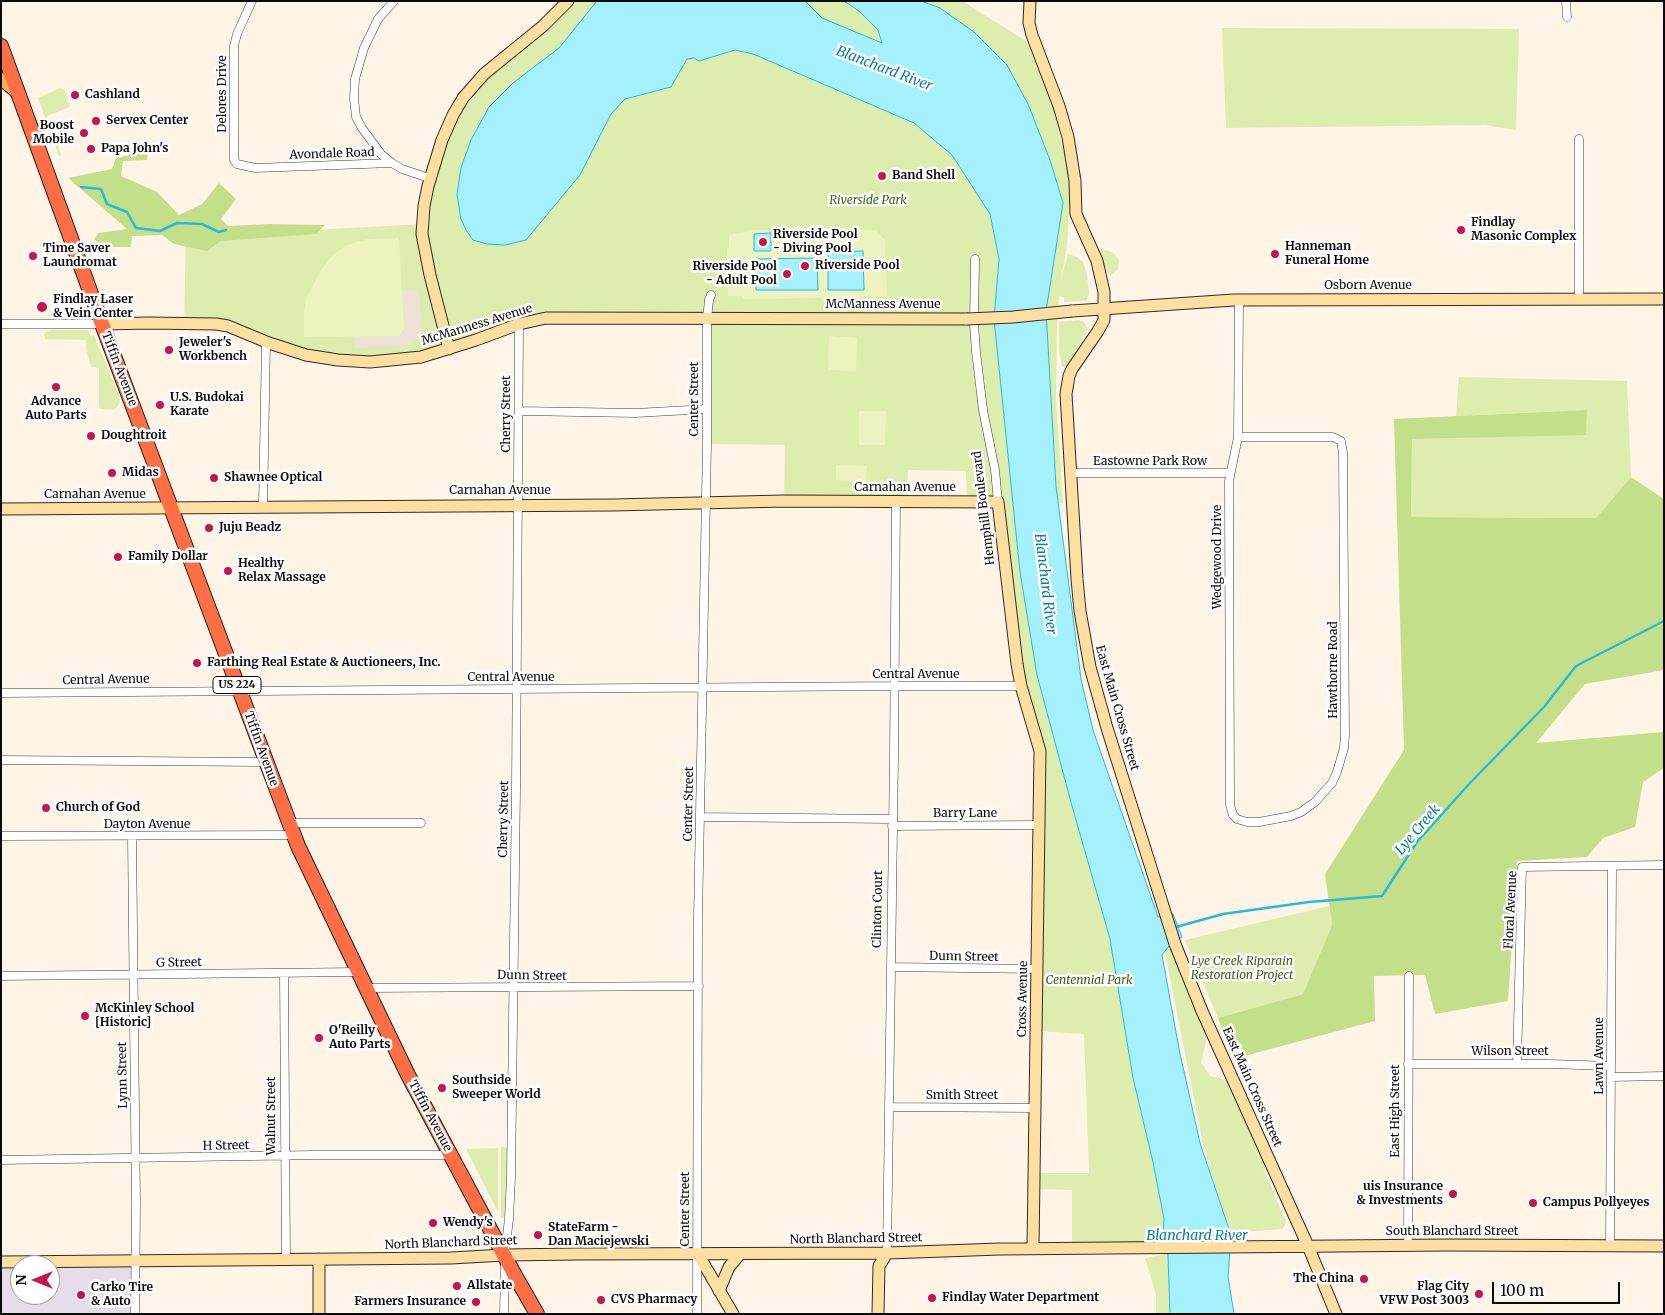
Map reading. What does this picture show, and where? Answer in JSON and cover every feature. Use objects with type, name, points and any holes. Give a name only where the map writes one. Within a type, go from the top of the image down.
[{"type":"highway","name":"Tiffin Avenue","points":[[1,46],[102,324],[291,829],[314,881],[408,1075],[537,1314]]},
{"type":"main road","points":[[449,349],[430,275],[422,234],[429,178],[450,120],[463,98],[484,74],[543,26],[568,1]]},
{"type":"main road","name":"East Main Cross Street","points":[[1030,1],[1029,23],[1032,35],[1063,118],[1075,182],[1076,214],[1101,272],[1104,292],[1104,320],[1069,376],[1066,394],[1077,579],[1080,611],[1090,667],[1107,728],[1175,944],[1336,1314]]},
{"type":"main road","points":[[1,79],[19,94]]},
{"type":"main road","name":"Osborn Avenue","points":[[1072,311],[1239,300],[1664,299]]},
{"type":"main road","name":"McManness Avenue","points":[[102,324],[149,322],[216,324],[228,326],[266,342],[306,355],[357,362],[408,359],[449,349],[519,324],[546,318],[967,318],[1014,317],[1072,311]]},
{"type":"main road","name":"Carnahan Avenue","points":[[1,509],[518,506],[784,501],[998,502]]},
{"type":"main road","name":"Hemphill Boulevard","points":[[998,502],[1011,623],[1021,686],[1040,751]]},
{"type":"main road","name":"Cross Avenue","points":[[1033,1248],[1040,751]]},
{"type":"main road","name":"South Blanchard Street","points":[[1142,1248],[1664,1246]]},
{"type":"main road","name":"North Blanchard Street","points":[[1,1262],[451,1258],[504,1255],[887,1253],[1033,1248],[1142,1248]]},
{"type":"main road","name":"Clinton Court","points":[[878,1314],[879,1266],[887,1253]]},
{"type":"main road","points":[[698,1254],[733,1314]]},
{"type":"main road","points":[[719,1290],[729,1267],[740,1254]]},
{"type":"main road","points":[[318,1259],[319,1314]]},
{"type":"street","name":"Delores Drive","points":[[234,160],[234,46],[237,34],[252,1]]},
{"type":"street","points":[[392,163],[381,154],[362,128],[356,117],[354,98],[355,79],[364,48],[378,19],[394,1]]},
{"type":"street","points":[[1566,1],[1567,17]]},
{"type":"street","points":[[1579,138],[1579,299]]},
{"type":"street","name":"Avondale Road","points":[[234,160],[240,166],[255,168],[392,163],[402,169],[429,178]]},
{"type":"street","name":"Hemphill Boulevard","points":[[975,259],[974,324],[976,352],[983,410],[995,470],[998,502]]},
{"type":"street","name":"Center Street","points":[[697,1314],[700,817],[706,503],[707,318],[711,295]]},
{"type":"street","name":"Wedgewood Drive","points":[[1233,815],[1230,805],[1230,473],[1238,437],[1239,300]]},
{"type":"street","name":"McManness Avenue","points":[[1,324],[102,324]]},
{"type":"street","name":"Cherry Street","points":[[504,1314],[506,1271],[504,1255],[509,1218],[510,1185],[519,324]]},
{"type":"street","points":[[263,507],[266,342]]},
{"type":"street","points":[[519,411],[636,414],[707,409]]},
{"type":"street","name":"Hawthorne Road","points":[[1233,815],[1237,819],[1247,822],[1259,822],[1290,816],[1301,812],[1315,802],[1332,783],[1337,772],[1345,735],[1343,453],[1341,441],[1333,437],[1238,437]]},
{"type":"street","name":"Eastowne Park Row","points":[[1070,473],[1230,473]]},
{"type":"street","name":"Clinton Court","points":[[887,1253],[896,502]]},
{"type":"street","name":"Central Avenue","points":[[1,692],[1021,686]]},
{"type":"street","points":[[1,760],[265,762]]},
{"type":"street","name":"Barry Lane","points":[[700,817],[1038,825]]},
{"type":"street","name":"Dayton Avenue","points":[[1,836],[132,836],[421,824]]},
{"type":"street","name":"Lynn Street","points":[[132,836],[135,1314]]},
{"type":"street","name":"Floral Avenue","points":[[1517,1064],[1522,867],[1664,865]]},
{"type":"street","name":"Lawn Avenue","points":[[1610,1246],[1612,866]]},
{"type":"street","name":"Dunn Street","points":[[891,967],[1037,969]]},
{"type":"street","name":"G Street","points":[[1,976],[358,972]]},
{"type":"street","name":"Walnut Street","points":[[284,973],[286,1260]]},
{"type":"street","name":"East High Street","points":[[1408,1246],[1409,976]]},
{"type":"street","name":"Dunn Street","points":[[366,988],[698,986]]},
{"type":"street","name":"Wilson Street","points":[[1408,1064],[1611,1066]]},
{"type":"street","points":[[1611,1077],[1664,1076]]},
{"type":"street","name":"Smith Street","points":[[889,1107],[1034,1108]]},
{"type":"street","name":"H Street","points":[[1,1160],[451,1155]]},
{"type":"shaded area","points":[[419,289],[422,337],[405,345],[354,348],[355,337],[399,336],[404,329],[402,291]]},
{"type":"shaded area","points":[[135,1261],[135,1314],[1,1314],[1,1262],[10,1262],[10,1305],[60,1305],[60,1262]]},
{"type":"green space","name":"Riverside Park","points":[[568,1],[962,1],[1026,41],[1030,48],[1053,107],[1069,182],[1067,245],[1061,279],[1068,254],[1077,257],[1083,262],[1087,275],[1089,294],[1086,301],[1064,302],[1064,297],[1059,296],[1059,293],[1056,396],[1063,503],[1036,502],[1188,1247],[1072,1248],[1072,1190],[1033,1189],[1033,1173],[1089,1173],[1084,1034],[1036,1031],[1040,751],[1021,686],[998,502],[967,502],[966,471],[908,470],[907,502],[784,501],[785,445],[707,444],[707,319],[546,318],[449,349],[338,360],[228,326],[184,323],[186,237],[422,224],[424,206],[463,98]]},
{"type":"green space","points":[[1222,28],[1519,29],[1516,130],[1485,125],[1226,128]]},
{"type":"green space","points":[[60,88],[65,90],[70,107],[47,116],[61,154],[59,157],[38,98]]},
{"type":"green space","points":[[148,151],[147,160],[123,161],[121,176],[157,192],[179,215],[202,204],[219,183],[236,199],[221,219],[228,226],[269,224],[325,225],[316,234],[221,241],[207,251],[174,244],[162,235],[132,236],[131,247],[102,247],[94,239],[99,233],[127,229],[68,178],[112,169],[116,158]]},
{"type":"green space","name":"Riverside Pool","points":[[808,225],[821,229],[876,230],[885,240],[887,297],[742,299],[742,296],[728,296],[728,284],[724,284],[724,260],[727,260],[729,235],[753,230],[780,230]]},
{"type":"green space","points":[[399,238],[404,329],[399,336],[304,337],[306,299],[321,270],[331,257],[345,246],[357,242],[368,239]]},
{"type":"green space","points":[[1099,250],[1114,253],[1119,261],[1118,269],[1110,276],[1098,252]]},
{"type":"green space","points":[[1083,321],[1088,329],[1068,367],[1065,368],[1062,366],[1059,350],[1059,322]]},
{"type":"green space","points":[[50,330],[88,330],[90,336],[94,335],[119,395],[120,402],[114,410],[101,409],[99,407],[99,368],[91,367],[86,340],[45,339],[44,333]]},
{"type":"green space","points":[[829,336],[857,338],[856,371],[828,370]]},
{"type":"green space","points":[[1459,377],[1627,381],[1631,477],[1596,518],[1411,517],[1412,439],[1586,434],[1587,410],[1456,416]]},
{"type":"green space","points":[[1587,410],[1586,435],[1412,439],[1411,517],[1596,518],[1631,477],[1664,499],[1664,670],[1585,684],[1536,743],[1664,732],[1664,768],[1643,782],[1635,827],[1603,838],[1587,857],[1517,861],[1508,1001],[1435,1014],[1425,975],[1374,976],[1375,1021],[1233,1059],[1218,1018],[1303,994],[1332,925],[1325,874],[1404,750],[1394,419]]},
{"type":"green space","points":[[859,411],[886,411],[885,445],[859,445]]},
{"type":"green space","points":[[836,465],[867,466],[866,482],[836,480]]},
{"type":"green space","name":"Lye Creek Riparain Restoration Project","points":[[1329,906],[1332,925],[1303,994],[1218,1018],[1185,940]]},
{"type":"green space","points":[[1169,946],[1207,1037],[1201,1063],[1210,1076],[1226,1080],[1231,1087],[1266,1165],[1263,1167],[1286,1222],[1283,1229],[1229,1233],[1203,1144],[1165,952]]},
{"type":"green space","points":[[501,1146],[507,1148],[505,1217],[503,1218],[501,1217]]},
{"type":"green space","points":[[498,1148],[498,1212],[466,1149]]},
{"type":"green space","points":[[1168,1254],[1170,1314],[1156,1314],[1156,1295],[1145,1258]]},
{"type":"water","name":"Blanchard River","points":[[597,1],[805,1],[822,18],[882,43],[878,30],[859,11],[844,1],[921,1],[940,8],[974,32],[1007,65],[1028,104],[1050,160],[1063,203],[1046,311],[1056,486],[1081,679],[1093,730],[1158,917],[1173,914],[1182,937],[1169,946],[1162,955],[1179,1049],[1200,1143],[1229,1229],[1228,1277],[1234,1314],[1170,1314],[1168,1255],[1163,1236],[1164,1219],[1133,1078],[1110,939],[1037,675],[1020,572],[994,319],[999,259],[990,214],[952,155],[914,123],[753,54],[735,50],[699,61],[694,58],[687,59],[671,87],[625,99],[611,114],[580,175],[526,240],[505,245],[487,244],[473,240],[461,219],[457,194],[461,168],[471,140],[489,107],[513,83],[559,48]]},
{"type":"water","name":"Riverside Pool - Diving Pool","points":[[771,233],[771,251],[754,251],[754,234]]},
{"type":"water","points":[[863,251],[864,290],[828,290],[828,252]]},
{"type":"water","name":"Riverside Pool - Adult Pool","points":[[817,258],[818,290],[756,290],[756,259]]},
{"type":"waterway","points":[[81,187],[101,189],[107,204],[127,212],[136,228],[160,231],[177,223],[202,224],[219,232],[226,230]]},
{"type":"waterway","name":"Lye Creek","points":[[1176,927],[1223,914],[1309,902],[1382,896],[1417,842],[1470,783],[1544,707],[1576,666],[1664,621]]},
{"type":"place","name":"Cashland","points":[[75,95]]},
{"type":"place","name":"Servex Center","points":[[96,121]]},
{"type":"place","name":"Boost Mobile","points":[[84,133]]},
{"type":"place","name":"Papa John's","points":[[91,149]]},
{"type":"place","name":"Band Shell","points":[[882,176]]},
{"type":"place","name":"Findlay Masonic Complex","points":[[1461,230]]},
{"type":"place","name":"Riverside Pool - Diving Pool","points":[[763,242]]},
{"type":"place","name":"Hanneman Funeral Home","points":[[1275,254]]},
{"type":"place","name":"Time Saver Laundromat","points":[[33,256]]},
{"type":"place","name":"Riverside Pool","points":[[805,266]]},
{"type":"place","name":"Riverside Pool - Adult Pool","points":[[787,274]]},
{"type":"place","name":"Findlay Laser & Vein Center","points":[[42,307]]},
{"type":"place","name":"Jeweler's Workbench","points":[[169,350]]},
{"type":"place","name":"Advance Auto Parts","points":[[56,387]]},
{"type":"place","name":"U.S. Budokai Karate","points":[[160,405]]},
{"type":"place","name":"Doughtroit","points":[[91,436]]},
{"type":"place","name":"Midas","points":[[112,473]]},
{"type":"place","name":"Shawnee Optical","points":[[214,478]]},
{"type":"place","name":"Juju Beadz","points":[[209,528]]},
{"type":"place","name":"Family Dollar","points":[[118,557]]},
{"type":"place","name":"Healthy Relax Massage","points":[[228,571]]},
{"type":"place","name":"Farthing Real Estate & Auctioneers, Inc.","points":[[197,663]]},
{"type":"place","name":"Church of God","points":[[46,808]]},
{"type":"place","name":"McKinley School [Historic]","points":[[85,1016]]},
{"type":"place","name":"O'Reilly Auto Parts","points":[[319,1038]]},
{"type":"place","name":"Southside Sweeper World","points":[[442,1088]]},
{"type":"place","name":"uis Insurance & Investments","points":[[1453,1194]]},
{"type":"place","name":"Campus Pollyeyes","points":[[1533,1203]]},
{"type":"place","name":"Wendy's","points":[[433,1223]]},
{"type":"place","name":"StateFarm - Dan Maciejewski","points":[[538,1235]]},
{"type":"place","name":"The China","points":[[1364,1279]]},
{"type":"place","name":"Allstate","points":[[457,1286]]},
{"type":"place","name":"Flag City VFW Post 3003","points":[[1479,1294]]},
{"type":"place","name":"Carko Tire & Auto","points":[[81,1295]]},
{"type":"place","name":"Findlay Water Department","points":[[932,1298]]},
{"type":"place","name":"CVS Pharmacy","points":[[601,1300]]},
{"type":"place","name":"Farmers Insurance","points":[[476,1302]]},
{"type":"park label","name":"Centennial Park","points":[[1089,981]]}]
